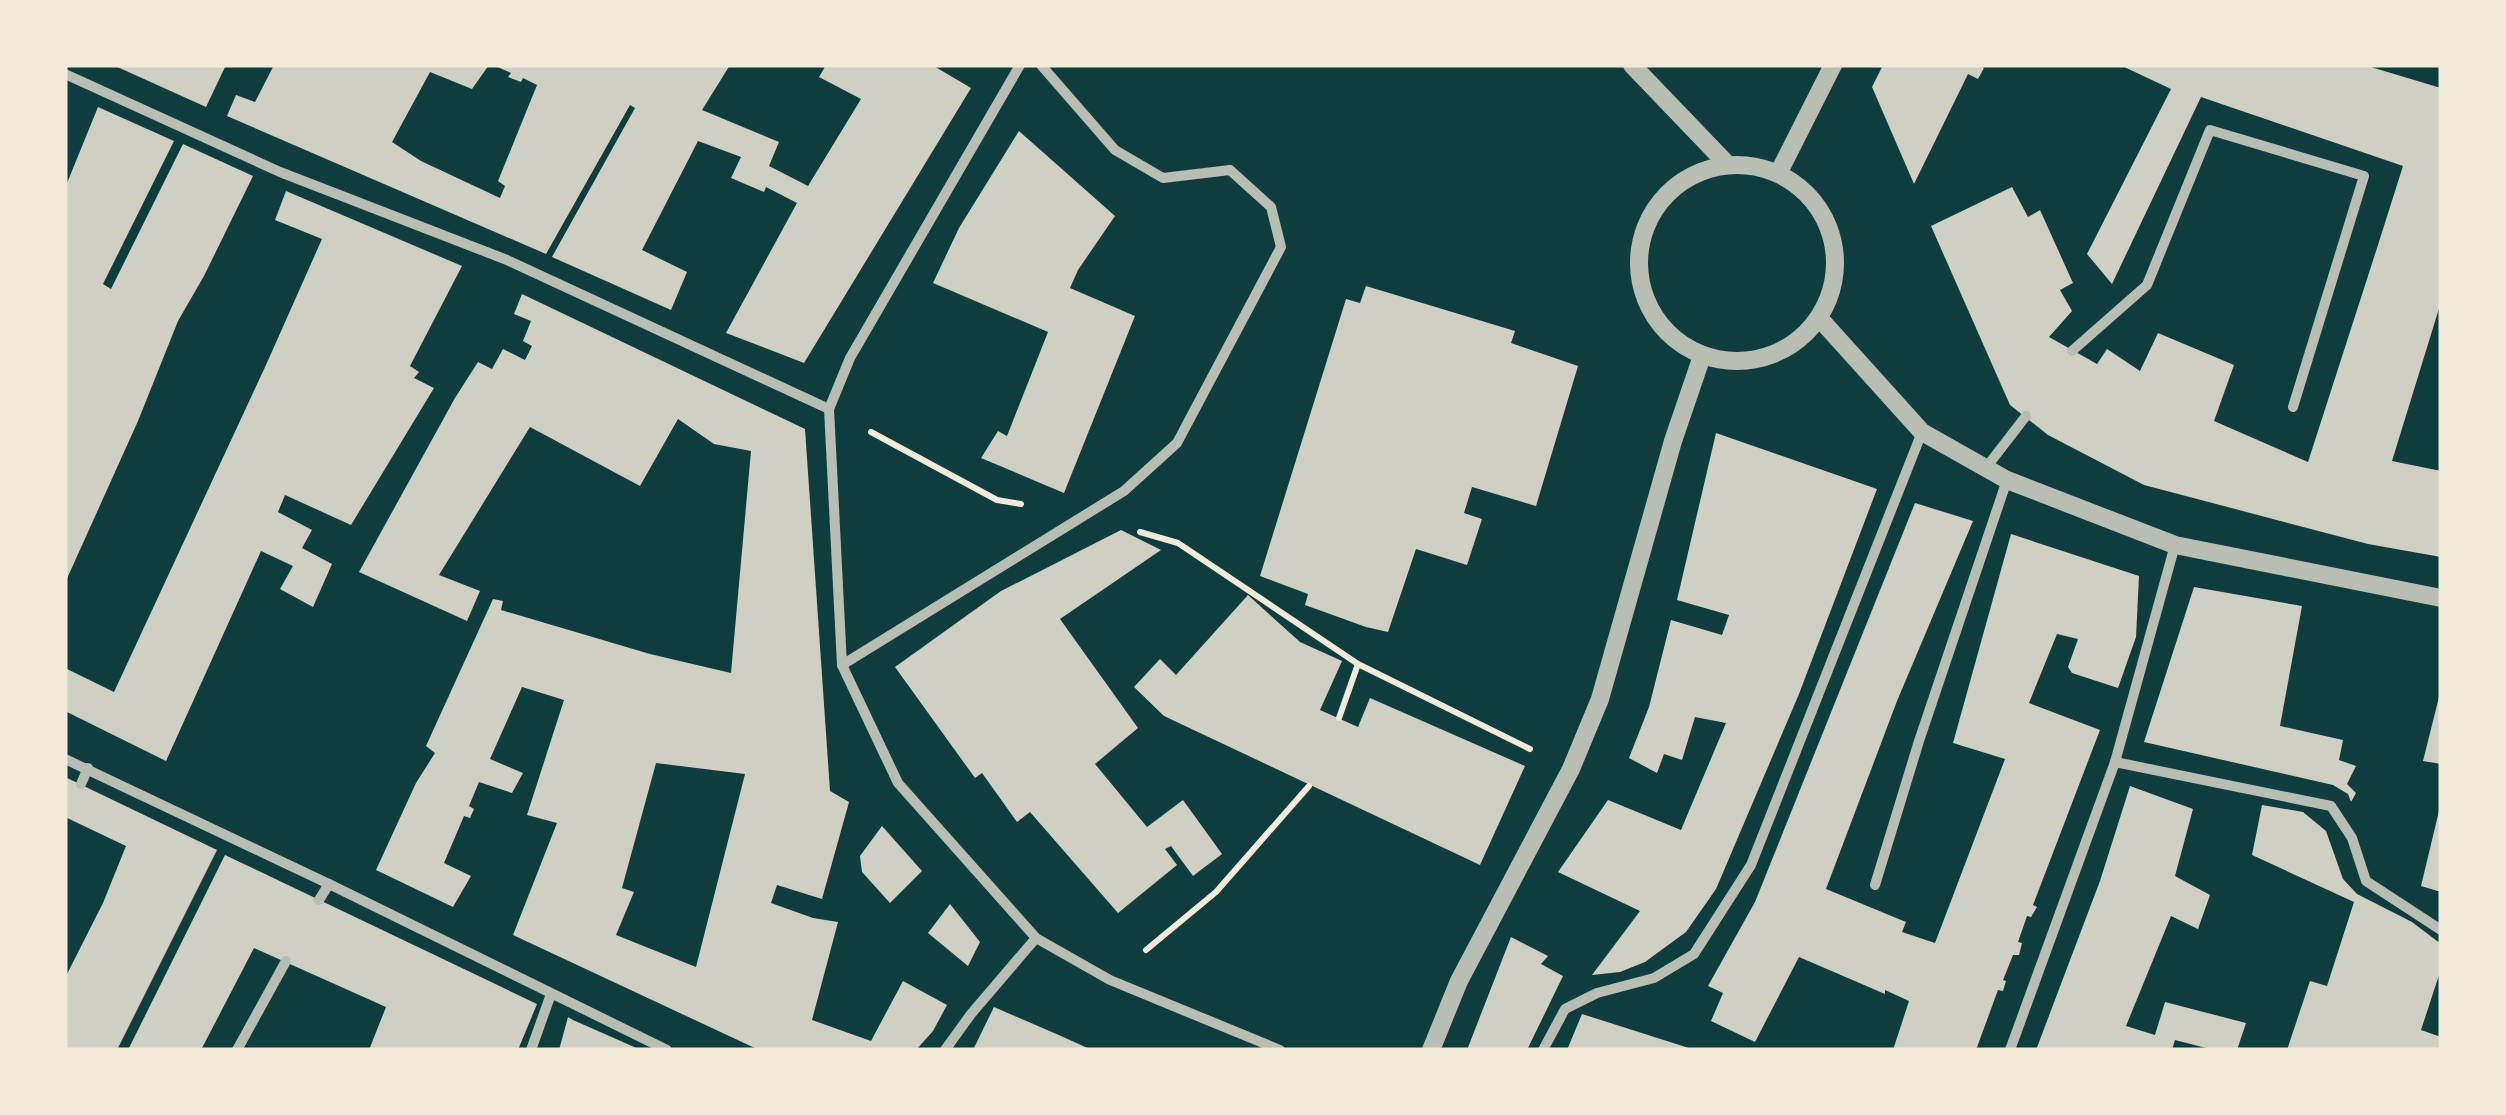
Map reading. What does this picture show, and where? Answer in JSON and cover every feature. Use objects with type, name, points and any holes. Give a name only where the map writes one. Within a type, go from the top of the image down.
[{"type":"street","points":[[1020,65],[850,358],[829,408],[842,665],[898,783],[1036,938],[1110,980],[1280,1050]]},
{"type":"street","points":[[842,665],[1124,492],[1177,443],[1281,246],[1271,207],[1230,170],[1163,178],[1115,150],[1040,65]]},
{"type":"street","points":[[1632,65],[1727,164]]},
{"type":"street","points":[[1779,172],[1833,65]]},
{"type":"street","points":[[65,74],[280,172],[507,260],[829,408]]},
{"type":"street","points":[[2072,350],[2147,285],[2210,130],[2364,176],[2293,408]]},
{"type":"street","points":[[1727,164],[1779,172],[1822,209],[1839,265],[1821,320],[1768,360],[1701,358],[1659,327],[1638,278],[1644,224],[1677,182],[1727,164]]},
{"type":"street","points":[[1821,320],[1922,432],[1984,470],[2174,546],[2441,598]]},
{"type":"street","points":[[1431,1050],[1460,980],[1571,769],[1600,698],[1673,441],[1701,358]]},
{"type":"street","points":[[1984,470],[2026,416]]},
{"type":"street","points":[[1543,1050],[1565,1009],[1596,993],[1654,978],[1694,954],[1752,865],[1922,432]]},
{"type":"street","points":[[1875,885],[2007,480]]},
{"type":"street","points":[[2010,1050],[2115,762],[2174,546]]},
{"type":"street","points":[[65,759],[666,1050]]},
{"type":"street","points":[[2115,762],[2331,806],[2352,838],[2366,880],[2441,930]]},
{"type":"street","points":[[80,784],[88,768]]},
{"type":"street","points":[[319,900],[328,884]]},
{"type":"street","points":[[946,1050],[971,1014],[1036,938]]},
{"type":"street","points":[[237,1050],[286,961]]},
{"type":"street","points":[[530,1050],[551,994]]},
{"type":"path","points":[[829,408],[998,500],[1082,516],[1178,543],[1358,664],[1571,769]]},
{"type":"path","points":[[1339,718],[1358,664]]},
{"type":"path","points":[[1110,980],[1216,892],[1309,786]]},
{"type":"building","points":[[113,65],[226,65],[206,107]]},
{"type":"building","points":[[274,65],[489,65],[472,89],[430,72],[392,142],[421,161],[500,198],[505,186],[498,181],[537,85],[523,78],[521,82],[508,77],[511,73],[493,65],[730,65],[702,110],[779,142],[769,166],[808,186],[861,99],[819,77],[826,65],[932,65],[971,88],[804,363],[726,333],[797,203],[766,187],[764,192],[731,178],[741,157],[698,141],[642,250],[687,272],[671,310],[552,257],[635,108],[630,105],[546,254],[227,116],[236,95],[255,102]]},
{"type":"building","points":[[1883,65],[1984,68],[1978,79],[1968,74],[1914,184],[1872,87]]},
{"type":"building","points":[[2120,65],[2364,65],[2441,88],[2441,302],[2392,461],[2441,471],[2441,557],[2368,544],[2144,485],[2048,435],[2010,405],[1931,226],[2012,187],[2028,217],[2040,210],[2073,283],[2060,290],[2072,311],[2049,337],[2097,364],[2107,349],[2140,371],[2158,333],[2234,365],[2214,421],[2308,462],[2403,166],[2201,97],[2112,284],[2087,254],[2171,89]]},
{"type":"building","points":[[98,107],[174,141],[103,284],[111,289],[183,144],[253,176],[178,321],[65,583],[65,188]]},
{"type":"building","points":[[1019,131],[1115,216],[1070,288],[1135,316],[1064,493],[981,458],[998,431],[1007,436],[1048,332],[933,283],[959,228]]},
{"type":"building","points":[[286,191],[462,266],[410,366],[419,372],[414,378],[434,388],[351,525],[285,495],[278,512],[312,530],[302,548],[332,564],[313,607],[280,589],[293,566],[261,551],[166,761],[65,711],[65,668],[114,692],[266,365],[322,239],[275,220]]},
{"type":"building","points":[[1366,286],[1515,331],[1511,343],[1578,366],[1536,506],[1472,487],[1464,513],[1482,519],[1467,565],[1416,549],[1388,632],[1305,605],[1308,594],[1260,576],[1346,299],[1360,303]]},
{"type":"building","points":[[522,294],[805,429],[830,791],[849,802],[822,899],[777,885],[771,903],[838,922],[812,1020],[871,1041],[903,981],[947,1005],[933,1031],[916,1050],[759,1050],[513,935],[557,823],[527,815],[564,700],[522,687],[490,759],[523,773],[512,793],[479,782],[469,806],[474,809],[470,818],[464,816],[444,863],[471,876],[453,907],[376,870],[416,783],[435,753],[426,746],[493,599],[503,601],[501,610],[650,654],[731,673],[751,451],[714,444],[678,419],[640,486],[530,427],[439,575],[480,591],[467,621],[359,572],[478,362],[492,369],[503,349],[525,360],[532,346],[523,341],[531,321],[514,314]],"holes":[[[656,763],[745,774],[696,967],[616,935],[634,892],[622,888]]]},
{"type":"building","points":[[1716,433],[1877,489],[1799,694],[1716,889],[1686,932],[1645,962],[1620,972],[1592,975],[1640,911],[1558,872],[1608,800],[1681,830],[1726,723],[1695,717],[1682,760],[1664,754],[1657,773],[1629,758],[1649,707],[1671,620],[1722,635],[1729,615],[1677,600]]},
{"type":"building","points":[[1915,503],[1973,521],[1897,701],[1826,889],[1906,922],[1902,932],[1935,943],[2005,759],[1953,743],[2011,534],[2139,576],[2136,637],[2118,688],[2072,673],[2068,667],[2078,639],[2057,634],[2029,703],[2100,730],[2033,905],[2037,907],[2031,917],[2027,916],[2018,942],[2022,943],[2019,955],[2013,955],[2003,991],[1998,990],[1976,1050],[1893,1050],[1909,1001],[1799,957],[1755,1042],[1711,1021],[1723,993],[1708,986],[1755,902]]},
{"type":"building","points":[[1121,530],[1161,550],[1060,619],[1138,728],[1095,764],[1147,827],[1183,800],[1222,854],[1193,876],[1171,846],[1165,849],[1177,865],[1118,913],[1030,812],[1017,822],[982,773],[975,778],[895,667],[1001,591]]},
{"type":"building","points":[[2194,587],[2302,606],[2280,726],[2343,740],[2339,760],[2356,766],[2347,784],[2356,793],[2351,802],[2348,794],[2333,785],[2144,742]]},
{"type":"building","points":[[1248,595],[1300,642],[1342,661],[1320,710],[1358,727],[1370,698],[1525,766],[1480,865],[1164,716],[1134,687],[1160,659],[1176,675]]},
{"type":"building","points":[[2441,693],[2441,764],[2423,761]]},
{"type":"building","points":[[65,777],[217,850],[117,1050],[65,1050],[65,978],[103,903],[126,846],[65,817]]},
{"type":"building","points":[[2130,786],[2193,809],[2175,876],[2210,895],[2198,929],[2171,916],[2126,1026],[2155,1035],[2165,1002],[2246,1023],[2237,1050],[2214,1050],[2175,1040],[2172,1050],[2036,1050],[2100,881]]},
{"type":"building","points":[[2262,805],[2303,812],[2326,831],[2343,879],[2357,894],[2412,922],[2441,944],[2441,969],[2421,1030],[2441,1037],[2441,1050],[2287,1050],[2310,981],[2327,986],[2354,902],[2252,855]]},
{"type":"building","points":[[2441,811],[2441,892],[2421,886]]},
{"type":"building","points":[[882,826],[922,871],[890,903],[862,872],[860,856]]},
{"type":"building","points":[[225,855],[537,1004],[518,1050],[369,1050],[386,1007],[254,948],[201,1050],[128,1050]]},
{"type":"building","points":[[950,904],[980,942],[968,966],[928,933]]},
{"type":"building","points":[[1511,937],[1548,956],[1541,964],[1563,976],[1527,1050],[1467,1050]]},
{"type":"building","points":[[994,1007],[1061,1036],[1092,1050],[973,1050]]},
{"type":"building","points":[[1582,1014],[1692,1049],[1692,1050],[1567,1050]]},
{"type":"building","points":[[568,1017],[573,1020],[641,1050],[559,1050]]}]
